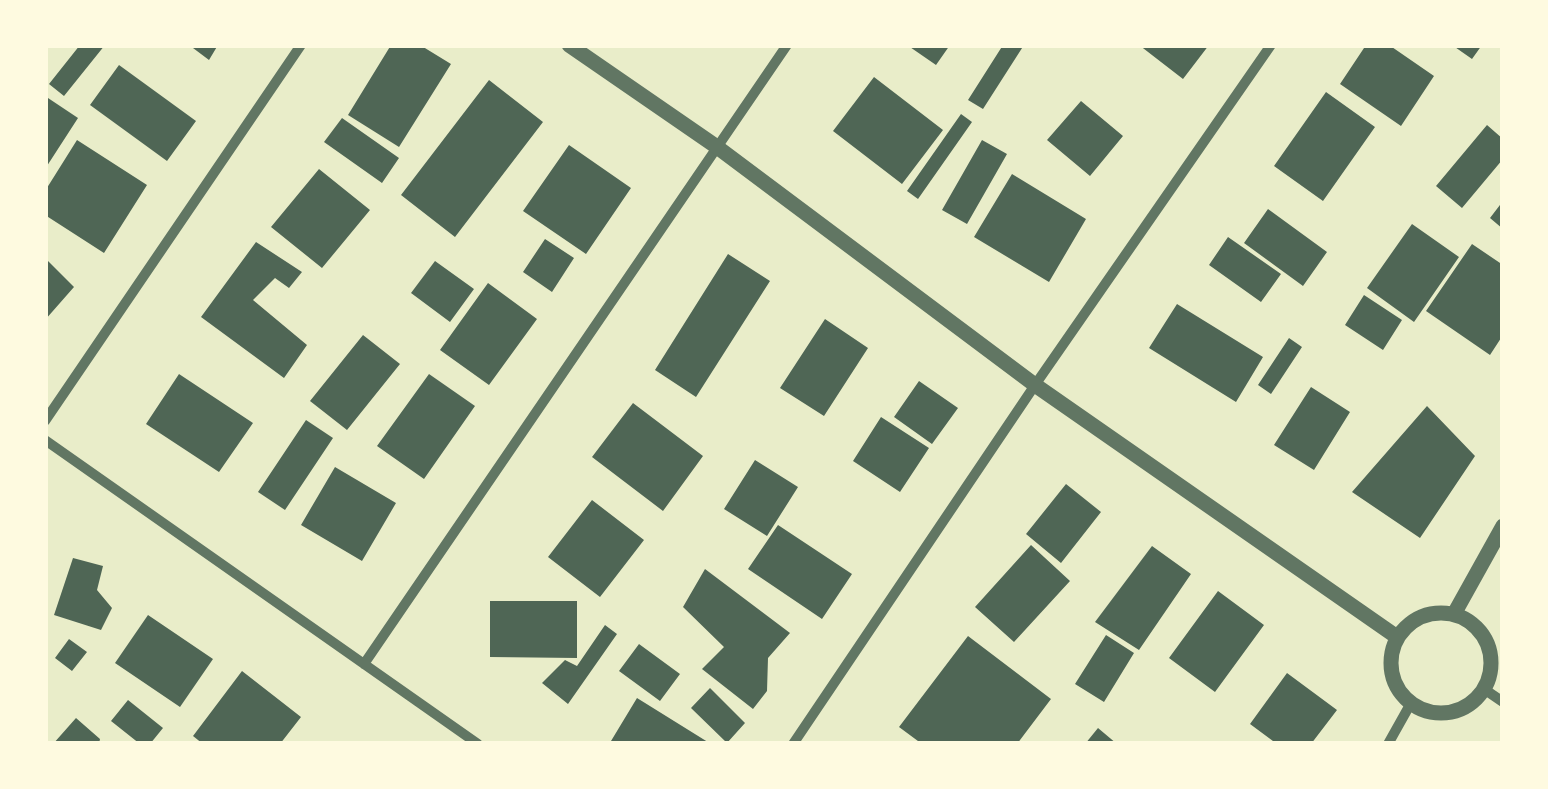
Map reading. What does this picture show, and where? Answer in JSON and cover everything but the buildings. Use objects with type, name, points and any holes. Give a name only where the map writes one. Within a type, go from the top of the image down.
[{"type":"street","points":[[45,421],[301,45]]},
{"type":"street","points":[[570,45],[717,147],[1034,385],[1397,637]]},
{"type":"street","points":[[364,664],[787,45]]},
{"type":"street","points":[[793,744],[1034,385],[1271,45]]},
{"type":"street","points":[[45,440],[478,744]]},
{"type":"street","points":[[1454,614],[1503,526]]},
{"type":"street","points":[[1429,613],[1454,614],[1476,626],[1491,657],[1484,689],[1473,702],[1458,710],[1426,711],[1411,704],[1392,677],[1390,660],[1397,637],[1414,619],[1429,613]]},
{"type":"street","points":[[1484,689],[1503,702]]},
{"type":"street","points":[[1388,744],[1411,704]]}]
